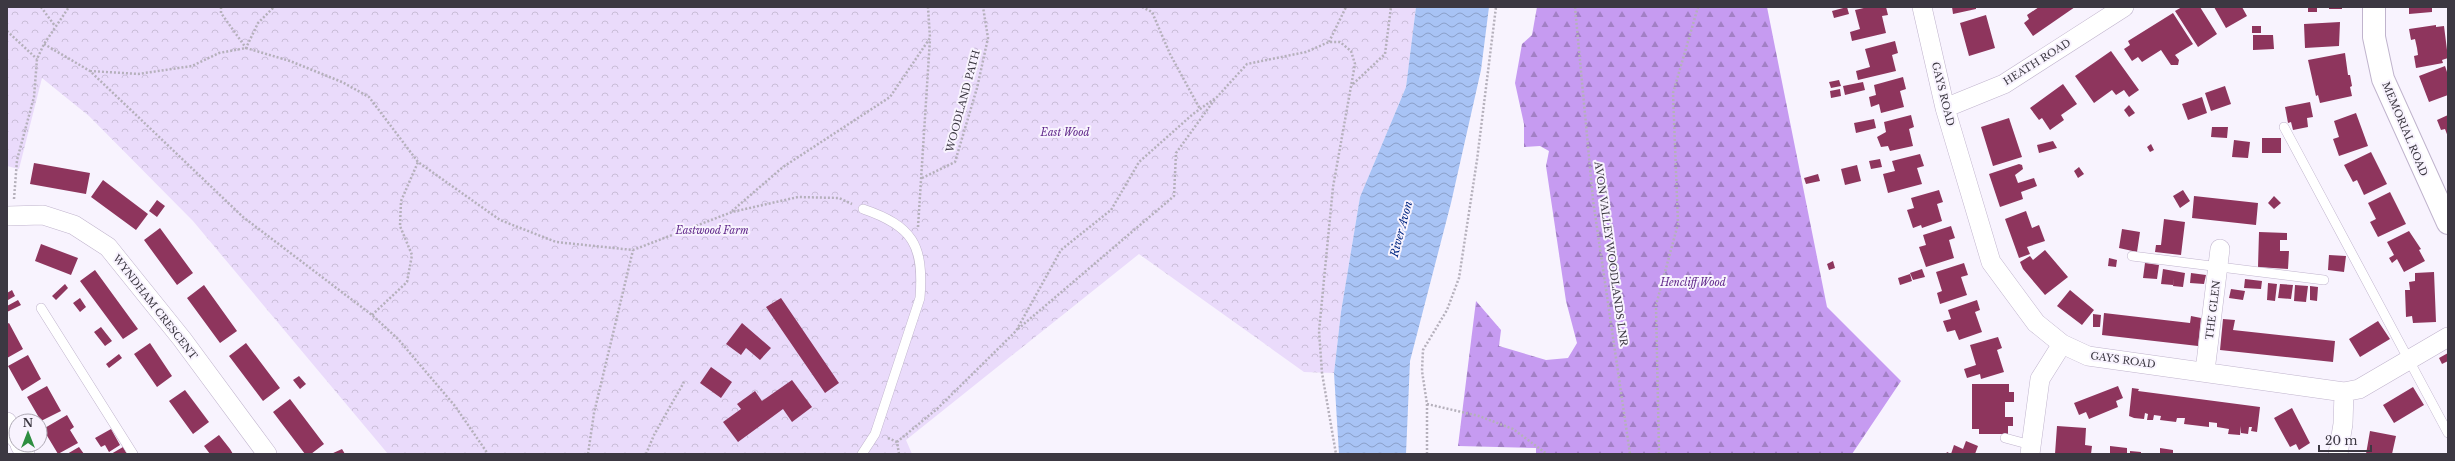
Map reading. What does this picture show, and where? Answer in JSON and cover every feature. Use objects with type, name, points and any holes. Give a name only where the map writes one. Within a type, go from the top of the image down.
[{"type":"street","name":"GAYS ROAD","points":[[1922,7],[1945,108],[1991,262],[2036,323],[2062,344],[2088,356],[2205,371],[2344,392],[2359,389],[2448,337]]},
{"type":"street","name":"HEATH ROAD","points":[[1945,108],[2004,84],[2124,7]]},
{"type":"street","name":"MEMORIAL ROAD","points":[[2374,7],[2374,37],[2383,79],[2448,223]]},
{"type":"street","name":"WYNDHAM CRESCENT","points":[[10,215],[43,215],[74,225],[108,247],[182,339],[267,454]]},
{"type":"street","name":"THE GLEN","points":[[2205,371],[2219,258]]},
{"type":"street","points":[[2031,449],[2040,379],[2062,344]]},
{"type":"street","points":[[2338,454],[2343,424],[2344,392]]},
{"type":"lane","points":[[2284,127],[2408,361],[2448,433]]},
{"type":"lane","points":[[862,454],[876,434],[920,298],[922,274],[917,250],[904,228],[885,217],[864,209]]},
{"type":"lane","points":[[2132,256],[2219,258],[2324,280]]},
{"type":"lane","points":[[41,308],[133,454]]},
{"type":"lane","points":[[2005,438],[2031,449]]},
{"type":"path","points":[[41,7],[55,26]]},
{"type":"path","points":[[10,215],[17,160],[34,97],[37,59],[55,26],[69,7]]},
{"type":"path","points":[[220,7],[221,13],[246,48]]},
{"type":"path","points":[[246,48],[258,23],[274,7]]},
{"type":"path","points":[[917,250],[930,38],[928,7]]},
{"type":"path","name":"WOODLAND PATH","points":[[921,178],[955,162],[977,88],[988,38],[983,7]]},
{"type":"path","points":[[1142,7],[1152,12],[1170,54],[1200,109]]},
{"type":"path","points":[[1329,42],[1346,7]]},
{"type":"path","points":[[1353,84],[1385,54],[1391,7]]},
{"type":"path","points":[[1427,454],[1426,404],[1422,371],[1423,350],[1447,310],[1459,278],[1477,160],[1496,7]]},
{"type":"path","name":"AVON VALLEY WOODLANDS LNR","points":[[1575,7],[1593,200],[1630,454]]},
{"type":"path","points":[[1659,454],[1656,305],[1678,224],[1673,93],[1698,7]]},
{"type":"path","points":[[7,30],[37,59]]},
{"type":"path","points":[[732,212],[783,167],[890,97],[930,38]]},
{"type":"path","points":[[899,454],[897,442],[938,408],[1016,331],[1174,196],[1176,153],[1217,97],[1248,64],[1306,52],[1329,42],[1340,42],[1351,51],[1355,64],[1353,84],[1333,188],[1319,331],[1322,373],[1336,454]]},
{"type":"path","points":[[44,44],[90,71],[243,217],[372,315],[398,339],[455,406],[488,454]]},
{"type":"path","points":[[90,71],[138,74],[192,66],[218,53],[246,48],[290,61],[342,82],[369,98],[418,162],[500,220],[556,242],[633,250],[732,212],[798,197],[839,198],[864,209]]},
{"type":"path","points":[[1016,331],[1061,250],[1111,210],[1139,162],[1200,109],[1217,97]]},
{"type":"path","points":[[372,315],[407,282],[412,255],[400,226],[400,201],[418,162]]},
{"type":"path","points":[[588,454],[594,413],[633,250]]},
{"type":"path","points":[[646,454],[654,435],[684,382]]},
{"type":"path","points":[[1426,404],[1479,416],[1513,429],[1547,454]]},
{"type":"green space","name":"Eastwood Farm","points":[[7,7],[1416,7],[1406,87],[1360,197],[1341,312],[1334,373],[1304,372],[1139,254],[906,440],[912,454],[388,454],[193,221],[89,116],[42,78],[19,169],[7,166]]},
{"type":"green space","name":"Hencliff Wood","points":[[1537,7],[1767,7],[1827,307],[1901,381],[1852,454],[1536,454],[1536,448],[1458,446],[1476,301],[1501,330],[1499,346],[1546,360],[1568,358],[1577,343],[1566,301],[1546,166],[1549,151],[1540,146],[1524,147],[1524,124],[1515,83],[1522,44],[1532,35]]},
{"type":"water","name":"River Avon","points":[[1416,7],[1489,7],[1481,70],[1451,203],[1410,361],[1406,454],[1339,454],[1334,373],[1341,312],[1360,197],[1406,87]]},
{"type":"building","points":[[1847,7],[1849,14],[1834,18],[1832,11]]},
{"type":"building","points":[[1868,7],[1886,7],[1888,15],[1882,16],[1886,33],[1852,41],[1850,32],[1860,29],[1855,10]]},
{"type":"building","points":[[1952,7],[1976,7],[1976,9],[1953,14]]},
{"type":"building","points":[[2039,7],[2075,7],[2033,36],[2024,23],[2029,19],[2027,15]]},
{"type":"building","points":[[2182,7],[2200,7],[2217,34],[2198,47],[2175,11]]},
{"type":"building","points":[[2214,7],[2242,7],[2247,16],[2226,28]]},
{"type":"building","points":[[2308,7],[2317,7],[2317,12],[2308,12]]},
{"type":"building","points":[[2329,7],[2342,7],[2342,9],[2329,9]]},
{"type":"building","points":[[2409,7],[2432,7],[2432,12],[2409,14]]},
{"type":"building","points":[[2173,13],[2193,44],[2175,55],[2179,60],[2178,65],[2171,65],[2161,50],[2142,62],[2138,57],[2132,61],[2124,49],[2130,45],[2128,41]]},
{"type":"building","points":[[1986,15],[1995,48],[1969,56],[1960,23]]},
{"type":"building","points":[[2340,22],[2339,46],[2305,48],[2304,24]]},
{"type":"building","points":[[2436,25],[2436,27],[2444,26],[2448,58],[2442,60],[2443,63],[2416,68],[2414,56],[2418,55],[2417,48],[2415,39],[2411,40],[2409,29]]},
{"type":"building","points":[[2252,26],[2261,26],[2261,33],[2252,33]]},
{"type":"building","points":[[2253,35],[2273,35],[2274,49],[2253,50]]},
{"type":"building","points":[[1895,41],[1898,53],[1892,55],[1896,71],[1858,80],[1856,71],[1870,67],[1865,49]]},
{"type":"building","points":[[2111,51],[2139,90],[2129,97],[2124,90],[2116,95],[2112,90],[2094,103],[2075,76]]},
{"type":"building","points":[[2345,53],[2348,75],[2350,75],[2352,86],[2350,87],[2352,96],[2320,103],[2318,95],[2316,96],[2308,60]]},
{"type":"building","points":[[2445,66],[2448,75],[2448,95],[2429,102],[2419,76]]},
{"type":"building","points":[[1903,77],[1906,89],[1900,91],[1904,107],[1881,113],[1879,104],[1871,107],[1869,97],[1876,95],[1874,85]]},
{"type":"building","points":[[1839,80],[1841,86],[1831,88],[1829,82]]},
{"type":"building","points":[[1863,82],[1865,90],[1845,95],[1843,86]]},
{"type":"building","points":[[2063,84],[2077,104],[2061,115],[2064,120],[2050,130],[2042,118],[2039,120],[2030,108]]},
{"type":"building","points":[[2225,86],[2231,104],[2211,111],[2205,93]]},
{"type":"building","points":[[1840,89],[1841,96],[1831,98],[1830,91]]},
{"type":"building","points":[[2202,97],[2207,113],[2188,120],[2182,104]]},
{"type":"building","points":[[2310,102],[2313,117],[2307,118],[2308,127],[2293,130],[2291,122],[2288,123],[2285,107]]},
{"type":"building","points":[[2129,105],[2135,113],[2129,117],[2124,110]]},
{"type":"building","points":[[2356,113],[2368,146],[2339,156],[2333,139],[2339,137],[2334,121]]},
{"type":"building","points":[[1911,115],[1914,127],[1909,129],[1913,146],[1890,151],[1888,146],[1881,147],[1877,137],[1886,132],[1884,122]]},
{"type":"building","points":[[2448,115],[2448,137],[2445,129],[2441,130],[2437,120]]},
{"type":"building","points":[[2009,118],[2022,157],[1993,166],[1981,127]]},
{"type":"building","points":[[1874,119],[1876,128],[1856,133],[1854,123]]},
{"type":"building","points":[[2212,127],[2228,127],[2227,138],[2211,137]]},
{"type":"building","points":[[2262,138],[2281,138],[2281,153],[2262,153]]},
{"type":"building","points":[[2234,140],[2250,142],[2248,158],[2232,157]]},
{"type":"building","points":[[2053,141],[2057,148],[2039,153],[2037,145]]},
{"type":"building","points":[[2151,144],[2154,150],[2150,152],[2147,147]]},
{"type":"building","points":[[2371,152],[2387,184],[2364,195],[2357,180],[2353,182],[2344,165]]},
{"type":"building","points":[[1920,154],[1924,166],[1917,168],[1922,184],[1888,193],[1883,174],[1895,171],[1892,161]]},
{"type":"building","points":[[1880,159],[1882,167],[1871,169],[1869,161]]},
{"type":"building","points":[[34,163],[90,173],[86,194],[30,184]]},
{"type":"building","points":[[2019,164],[2022,165],[2023,169],[2015,175],[2018,183],[2034,178],[2037,186],[2021,192],[2023,199],[2000,207],[1989,174]]},
{"type":"building","points":[[1857,165],[1861,181],[1845,185],[1841,169]]},
{"type":"building","points":[[2079,167],[2084,174],[2078,178],[2074,171]]},
{"type":"building","points":[[1818,174],[1820,181],[1806,184],[1804,178]]},
{"type":"building","points":[[103,180],[148,214],[136,230],[91,197]]},
{"type":"building","points":[[1939,190],[1943,202],[1937,204],[1942,221],[1922,228],[1921,225],[1913,228],[1907,210],[1914,208],[1911,198]]},
{"type":"building","points":[[2183,190],[2190,201],[2180,208],[2173,196]]},
{"type":"building","points":[[2390,192],[2406,224],[2378,237],[2370,222],[2376,219],[2368,203]]},
{"type":"building","points":[[2194,196],[2258,203],[2256,225],[2192,218]]},
{"type":"building","points":[[2274,196],[2281,203],[2274,209],[2268,203]]},
{"type":"building","points":[[157,200],[165,206],[157,217],[149,211]]},
{"type":"building","points":[[2026,211],[2032,228],[2039,225],[2045,241],[2027,247],[2030,254],[2019,258],[2005,219]]},
{"type":"building","points":[[2164,219],[2185,222],[2181,255],[2155,252],[2156,245],[2161,245]]},
{"type":"building","points":[[1951,226],[1955,238],[1949,240],[1954,258],[1926,267],[1919,247],[1926,245],[1923,235]]},
{"type":"building","points":[[160,228],[193,273],[177,285],[144,240]]},
{"type":"building","points":[[2122,229],[2140,232],[2137,252],[2119,248]]},
{"type":"building","points":[[2409,231],[2421,249],[2419,250],[2425,261],[2404,272],[2397,259],[2392,263],[2389,258],[2394,255],[2387,242]]},
{"type":"building","points":[[2259,232],[2287,233],[2287,240],[2280,240],[2280,251],[2289,251],[2288,269],[2258,267]]},
{"type":"building","points":[[41,244],[78,258],[71,275],[35,261]]},
{"type":"building","points":[[2045,250],[2068,277],[2045,295],[2023,269],[2020,262],[2030,256],[2033,260]]},
{"type":"building","points":[[2329,255],[2346,256],[2344,272],[2328,270]]},
{"type":"building","points":[[2109,258],[2117,260],[2116,267],[2108,266]]},
{"type":"building","points":[[1833,261],[1835,268],[1829,270],[1827,264]]},
{"type":"building","points":[[1964,263],[1968,275],[1961,277],[1967,295],[1940,304],[1937,293],[1942,291],[1936,272]]},
{"type":"building","points":[[2145,263],[2159,265],[2157,279],[2143,278]]},
{"type":"building","points":[[1922,269],[1925,277],[1913,280],[1910,273]]},
{"type":"building","points":[[2163,269],[2185,273],[2183,287],[2173,286],[2174,278],[2173,285],[2161,284]]},
{"type":"building","points":[[95,270],[138,329],[123,339],[80,281]]},
{"type":"building","points":[[2434,272],[2436,322],[2413,323],[2412,316],[2406,317],[2405,290],[2410,290],[2409,282],[2415,281],[2415,273]]},
{"type":"building","points":[[2191,273],[2206,275],[2204,284],[2190,283]]},
{"type":"building","points":[[1910,274],[1912,281],[1900,285],[1898,278]]},
{"type":"building","points":[[2245,279],[2262,281],[2261,289],[2244,288]]},
{"type":"building","points":[[2268,283],[2277,284],[2275,301],[2267,300]]},
{"type":"building","points":[[65,284],[68,288],[56,300],[52,296]]},
{"type":"building","points":[[2280,284],[2293,285],[2291,299],[2278,298]]},
{"type":"building","points":[[204,285],[237,331],[220,343],[187,298]]},
{"type":"building","points":[[2295,285],[2308,286],[2306,302],[2294,301]]},
{"type":"building","points":[[2310,286],[2318,287],[2317,301],[2310,300]]},
{"type":"building","points":[[2231,289],[2245,291],[2243,300],[2229,298]]},
{"type":"building","points":[[12,290],[15,296],[8,300],[7,293]]},
{"type":"building","points":[[2070,290],[2094,310],[2082,325],[2057,306]]},
{"type":"building","points":[[80,298],[86,307],[80,312],[73,303]]},
{"type":"building","points":[[781,298],[839,383],[825,393],[766,307]]},
{"type":"building","points":[[18,300],[21,305],[7,312],[7,306]]},
{"type":"building","points":[[1977,300],[1980,310],[1975,312],[1982,332],[1959,340],[1955,330],[1947,332],[1943,321],[1951,319],[1948,310]]},
{"type":"building","points":[[2104,313],[2190,323],[2191,316],[2201,318],[2198,346],[2102,335]]},
{"type":"building","points":[[2093,314],[2101,315],[2100,327],[2093,327]]},
{"type":"building","points":[[2223,319],[2235,320],[2233,330],[2335,341],[2333,362],[2220,350]]},
{"type":"building","points":[[2378,321],[2390,339],[2360,357],[2349,339]]},
{"type":"building","points":[[9,323],[23,349],[7,358],[7,324]]},
{"type":"building","points":[[742,323],[771,348],[760,360],[746,348],[741,355],[726,344]]},
{"type":"building","points":[[101,327],[112,341],[105,346],[94,332]]},
{"type":"building","points":[[1998,337],[2002,348],[1997,350],[2004,372],[1981,379],[1980,374],[1967,378],[1964,369],[1976,365],[1970,345]]},
{"type":"building","points":[[150,343],[172,376],[157,387],[134,354]]},
{"type":"building","points":[[246,343],[280,388],[263,401],[229,356]]},
{"type":"building","points":[[2448,353],[2448,361],[2442,364],[2439,358]]},
{"type":"building","points":[[119,354],[122,358],[109,368],[106,364]]},
{"type":"building","points":[[28,355],[41,379],[22,391],[8,366]]},
{"type":"building","points":[[711,367],[732,382],[721,398],[700,383]]},
{"type":"building","points":[[299,376],[306,384],[300,389],[293,380]]},
{"type":"building","points":[[792,380],[812,407],[792,422],[783,409],[738,442],[723,422],[741,409],[737,404],[755,391],[762,401]]},
{"type":"building","points":[[1972,384],[2009,384],[2009,392],[2014,392],[2014,402],[2005,402],[2005,417],[2013,417],[2013,426],[2008,426],[2008,434],[1979,434],[1979,429],[1972,429]]},
{"type":"building","points":[[47,386],[61,411],[48,418],[48,413],[36,413],[27,397]]},
{"type":"building","points":[[2118,386],[2123,398],[2116,401],[2118,407],[2089,419],[2086,412],[2079,415],[2074,403]]},
{"type":"building","points":[[2413,387],[2424,405],[2394,423],[2383,405]]},
{"type":"building","points":[[2132,388],[2139,389],[2138,391],[2260,407],[2257,432],[2251,431],[2252,427],[2249,427],[2248,434],[2241,433],[2241,426],[2240,435],[2228,434],[2229,429],[2217,427],[2217,423],[2209,422],[2209,427],[2184,424],[2185,418],[2177,418],[2176,422],[2160,420],[2161,416],[2154,415],[2153,420],[2147,420],[2148,414],[2145,413],[2144,419],[2134,418],[2129,416]]},
{"type":"building","points":[[185,390],[209,422],[193,434],[169,401]]},
{"type":"building","points":[[290,399],[324,444],[311,454],[305,454],[273,412]]},
{"type":"building","points":[[2292,408],[2310,443],[2299,450],[2296,444],[2290,447],[2274,418]]},
{"type":"building","points":[[67,415],[74,427],[70,430],[78,443],[58,454],[48,437],[48,426]]},
{"type":"building","points":[[2057,426],[2086,428],[2085,445],[2092,446],[2091,454],[2055,454]]},
{"type":"building","points":[[111,429],[120,445],[109,452],[105,445],[101,447],[95,438]]},
{"type":"building","points":[[2370,431],[2396,436],[2392,454],[2366,454]]},
{"type":"building","points":[[219,435],[233,454],[210,454],[204,446]]},
{"type":"building","points":[[1966,441],[1978,446],[1975,454],[1951,454],[1954,445],[1963,449]]},
{"type":"building","points":[[2110,446],[2127,448],[2127,454],[2110,454]]},
{"type":"building","points":[[79,447],[84,454],[67,454]]},
{"type":"building","points":[[123,447],[127,454],[111,454]]},
{"type":"building","points":[[2160,448],[2173,450],[2173,454],[2160,454]]},
{"type":"building","points":[[342,449],[345,454],[331,454]]},
{"type":"building","points":[[2130,451],[2141,452],[2141,454],[2130,454]]},
{"type":"park label","name":"East Wood","points":[[1065,132]]}]
